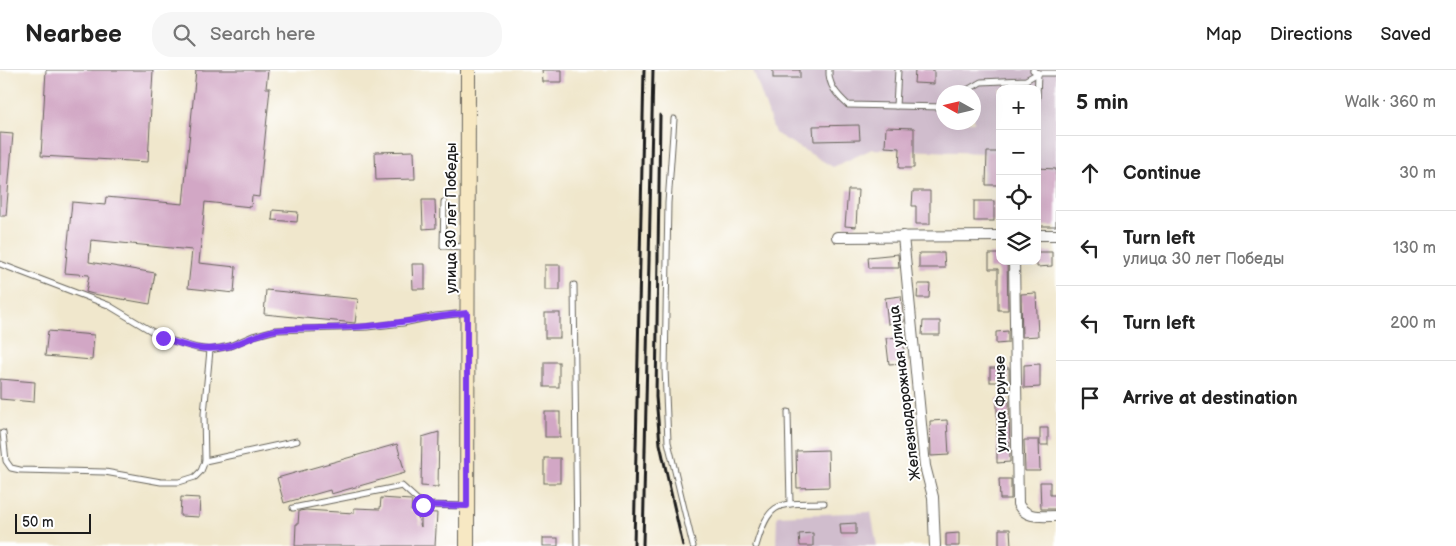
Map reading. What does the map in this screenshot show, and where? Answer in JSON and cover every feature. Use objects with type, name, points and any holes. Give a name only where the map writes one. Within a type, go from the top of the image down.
[{"type":"main road","name":"улица 30 лет Победы","points":[[467,546],[468,70]]},
{"type":"street","points":[[1041,235],[1056,235]]},
{"type":"street","name":"Железнодорожная улица","points":[[903,236],[925,466],[933,497],[936,546]]},
{"type":"street","points":[[837,237],[996,236]]},
{"type":"street","name":"улица Фрунзе","points":[[1014,265],[1018,504],[1022,512],[1030,515],[1056,516]]},
{"type":"lane","points":[[829,70],[828,80],[840,97],[848,104],[936,107]]},
{"type":"lane","points":[[896,106],[898,70]]},
{"type":"lane","points":[[976,85],[981,82],[1026,80],[1036,71],[1054,72]]},
{"type":"lane","points":[[1036,71],[1037,85]]},
{"type":"lane","points":[[674,119],[668,203],[666,369],[668,442],[693,546]]},
{"type":"lane","points":[[444,202],[443,246],[468,247]]},
{"type":"lane","points":[[0,264],[108,305],[163,338],[180,344],[210,350],[230,346],[253,336],[276,330],[403,323],[436,316],[467,313]]},
{"type":"lane","points":[[574,285],[577,546]]},
{"type":"lane","points":[[3,433],[6,461],[11,468],[20,470],[105,472],[161,482],[179,482],[195,477],[201,471],[205,461],[204,414],[210,350]]},
{"type":"lane","points":[[788,412],[790,504]]},
{"type":"lane","points":[[205,461],[297,441]]},
{"type":"lane","points":[[293,508],[402,486],[423,505],[467,506]]},
{"type":"lane","points":[[756,546],[762,526],[771,511],[780,504],[824,503]]},
{"type":"shaded area","points":[[753,70],[1056,70],[1056,196],[1041,195],[1041,85],[996,85],[996,186],[983,185],[984,153],[872,149],[833,167],[775,133]]},
{"type":"shaded area","points":[[871,512],[877,546],[776,546],[777,516]]},
{"type":"building","points":[[46,70],[153,70],[148,162],[41,156]]},
{"type":"building","points":[[196,70],[268,70],[266,88],[270,88],[259,197],[252,196],[251,207],[205,202],[199,263],[236,267],[234,293],[188,288],[192,250],[91,240],[89,262],[155,273],[150,304],[86,292],[89,275],[65,273],[72,202],[105,205],[106,197],[183,204]]},
{"type":"building","points":[[542,70],[562,70],[562,82],[543,82]]},
{"type":"building","points":[[773,70],[800,70],[800,78],[773,78]]},
{"type":"building","points":[[915,70],[934,70],[934,84],[914,83]]},
{"type":"building","points":[[859,125],[860,140],[814,141],[813,126]]},
{"type":"building","points":[[886,127],[914,128],[914,168],[899,168],[900,148],[885,147]]},
{"type":"building","points":[[0,133],[13,134],[6,216],[0,216]]},
{"type":"building","points":[[414,151],[415,179],[376,180],[375,152]]},
{"type":"building","points":[[987,152],[996,152],[996,185],[986,185]]},
{"type":"building","points":[[1041,168],[1056,169],[1056,226],[1041,226]]},
{"type":"building","points":[[848,190],[858,190],[856,227],[845,226]]},
{"type":"building","points":[[913,191],[930,191],[930,224],[916,224],[916,206],[912,206]]},
{"type":"building","points":[[422,200],[435,200],[436,228],[423,229]]},
{"type":"building","points":[[974,201],[994,201],[994,221],[974,221]]},
{"type":"building","points":[[273,210],[298,212],[297,222],[272,220]]},
{"type":"building","points":[[1041,252],[1052,252],[1052,266],[1037,267],[1037,265],[1041,265]]},
{"type":"building","points":[[919,253],[944,253],[945,268],[919,268]]},
{"type":"building","points":[[898,254],[899,268],[869,268],[868,257]]},
{"type":"building","points":[[989,254],[996,254],[996,265],[1007,265],[1008,310],[998,310],[998,269],[989,269]]},
{"type":"building","points":[[412,264],[425,264],[425,289],[413,289]]},
{"type":"building","points":[[545,265],[560,265],[560,290],[545,290]]},
{"type":"building","points":[[918,284],[930,284],[929,298],[917,298]]},
{"type":"building","points":[[266,290],[358,299],[355,323],[264,314]]},
{"type":"building","points":[[1036,293],[1038,336],[1022,337],[1021,294]]},
{"type":"building","points":[[901,296],[904,322],[888,324],[885,298]]},
{"type":"building","points":[[545,313],[560,313],[560,338],[545,338]]},
{"type":"building","points":[[923,321],[940,321],[940,335],[922,335]]},
{"type":"building","points":[[48,331],[94,335],[92,360],[45,356]]},
{"type":"building","points":[[1008,331],[1008,343],[996,344],[996,332]]},
{"type":"building","points":[[903,337],[905,363],[889,364],[886,338]]},
{"type":"building","points":[[544,362],[559,362],[559,387],[544,387]]},
{"type":"building","points":[[1040,364],[1040,387],[1024,388],[1024,365]]},
{"type":"building","points":[[990,368],[1009,368],[1009,382],[990,382]]},
{"type":"building","points":[[0,379],[35,382],[34,402],[0,399]]},
{"type":"building","points":[[997,399],[1009,399],[1010,462],[997,463]]},
{"type":"building","points":[[545,412],[560,412],[560,437],[545,437]]},
{"type":"building","points":[[947,420],[949,455],[931,456],[930,421]]},
{"type":"building","points":[[1040,428],[1048,428],[1048,445],[1040,445]]},
{"type":"building","points":[[439,432],[438,487],[421,486],[422,437]]},
{"type":"building","points":[[1024,440],[1039,440],[1040,471],[1025,471]]},
{"type":"building","points":[[397,444],[405,473],[331,494],[330,490],[284,503],[277,478]]},
{"type":"building","points":[[828,450],[829,487],[797,488],[796,451]]},
{"type":"building","points":[[544,458],[560,458],[560,483],[544,483]]},
{"type":"building","points":[[999,479],[1011,479],[1011,499],[1000,499]]},
{"type":"building","points":[[1040,482],[1050,482],[1050,495],[1056,495],[1056,509],[1041,509]]},
{"type":"building","points":[[181,497],[200,498],[199,517],[180,516]]},
{"type":"building","points":[[381,498],[411,500],[411,511],[416,511],[421,527],[421,512],[437,513],[435,546],[295,546],[296,524],[298,524],[299,511],[354,513],[354,508],[380,509]]},
{"type":"building","points":[[856,523],[856,534],[841,534],[840,524]]},
{"type":"building","points":[[999,529],[1010,529],[1011,546],[999,546]]},
{"type":"building","points":[[813,533],[813,546],[800,546],[799,534]]},
{"type":"building","points":[[959,533],[959,546],[946,546],[946,534]]},
{"type":"building","points":[[543,538],[558,538],[558,546],[543,546]]},
{"type":"railway","points":[[634,546],[644,70]]},
{"type":"railway","points":[[643,546],[653,70]]},
{"type":"railway","points":[[660,115],[656,397],[660,444],[683,546]]},
{"type":"route","points":[[163,338],[180,344],[210,350],[230,346],[253,336],[276,330],[403,323],[436,316],[467,313],[467,506],[423,505]]}]
